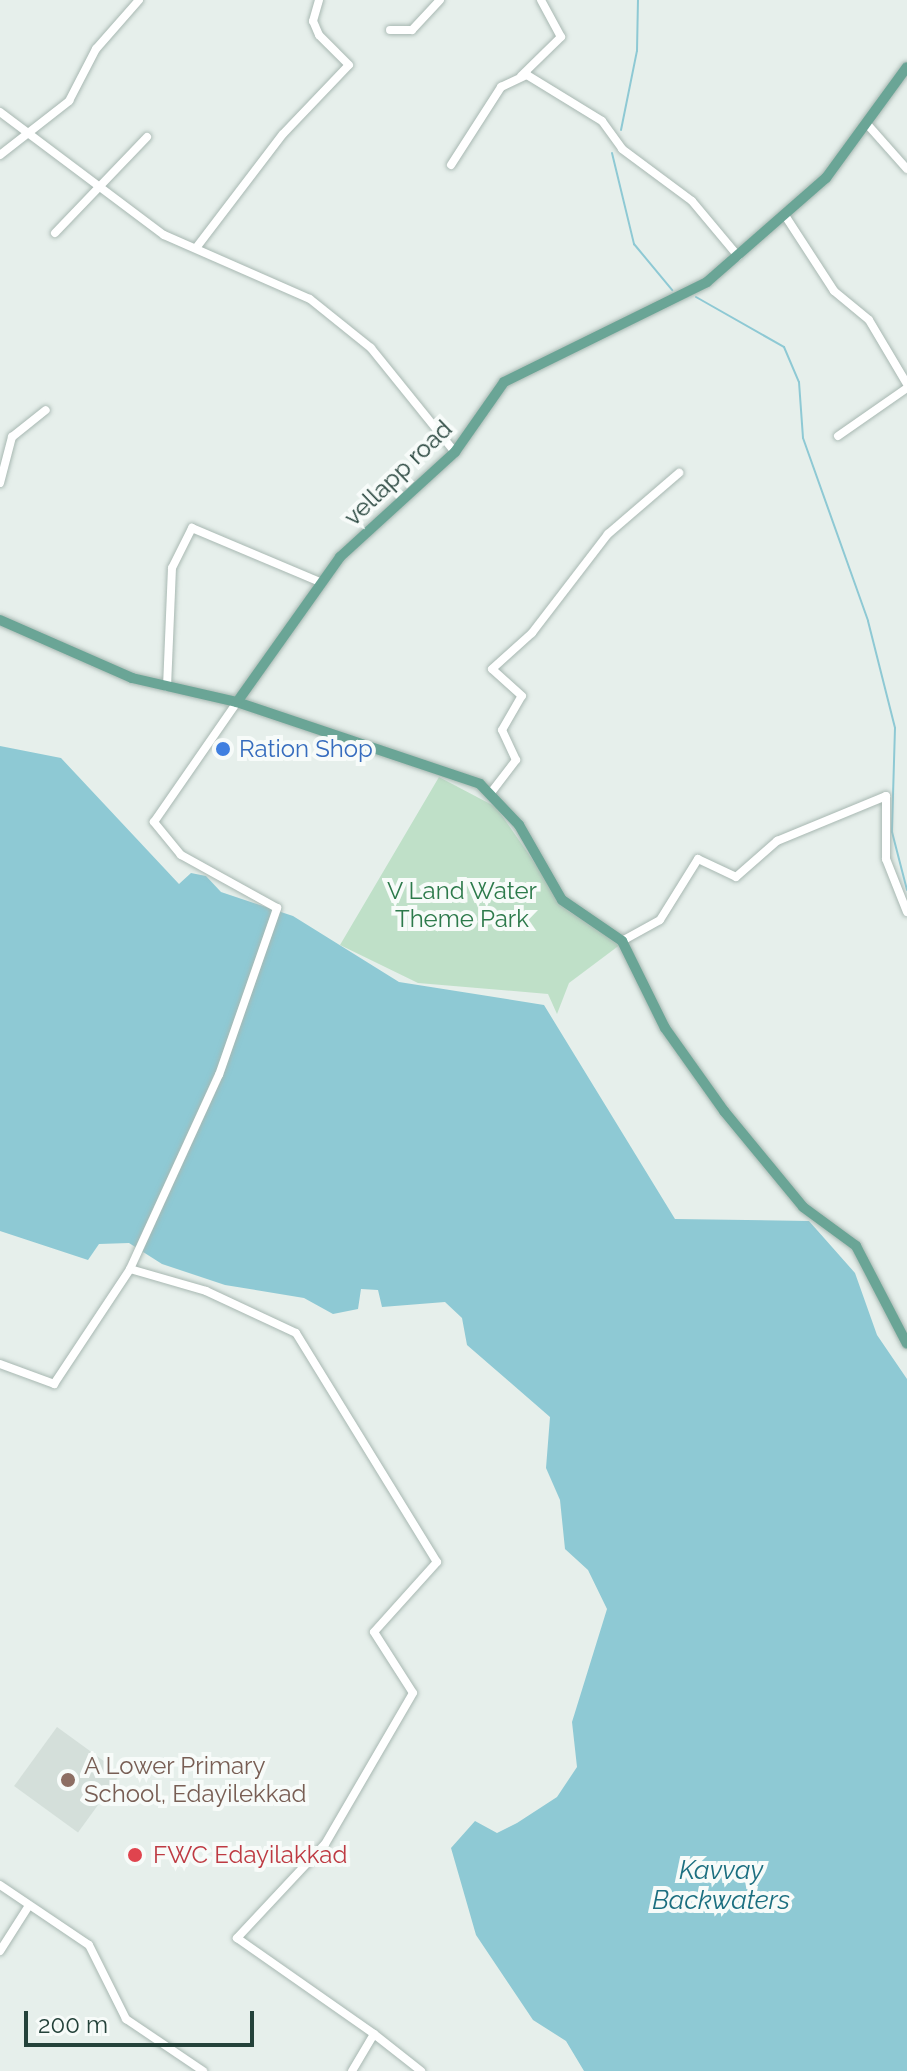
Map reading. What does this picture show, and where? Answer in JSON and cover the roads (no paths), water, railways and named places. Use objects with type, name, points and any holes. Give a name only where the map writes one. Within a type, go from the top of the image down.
[{"type":"main road","name":"vellapp road","points":[[237,702],[322,583],[375,522],[455,452],[515,374],[681,299],[738,256],[786,217],[867,124],[907,67]]},
{"type":"main road","points":[[0,620],[167,687],[237,702],[453,771],[490,794],[519,825],[562,900],[622,941],[697,1076],[803,1207],[856,1246],[907,1344]]},
{"type":"street","points":[[0,155],[69,101],[96,49],[139,0]]},
{"type":"street","points":[[196,248],[283,134],[349,65],[319,35],[313,21],[319,0]]},
{"type":"street","points":[[390,30],[412,30],[440,0]]},
{"type":"street","points":[[451,165],[480,111],[561,37],[541,0]]},
{"type":"street","points":[[521,76],[602,121],[622,149],[692,201],[738,256]]},
{"type":"street","points":[[0,112],[33,132],[164,235],[310,299],[371,348],[455,452]]},
{"type":"street","points":[[867,124],[907,169]]},
{"type":"street","points":[[55,233],[97,183],[147,137]]},
{"type":"street","points":[[786,217],[834,291],[869,320],[907,386],[838,436]]},
{"type":"street","points":[[0,483],[12,437],[46,410]]},
{"type":"street","points":[[490,794],[516,760],[502,730],[522,696],[492,669],[532,633],[608,534],[679,473]]},
{"type":"street","points":[[167,687],[172,568],[192,528],[322,583]]},
{"type":"street","name":"vellapp road","points":[[130,1269],[219,1075],[277,908],[181,855],[154,822],[237,702]]},
{"type":"street","points":[[622,941],[660,920],[698,859],[736,877],[777,841],[886,796],[886,859],[907,912]]},
{"type":"street","points":[[0,1364],[54,1384],[130,1269],[206,1291],[296,1333],[437,1562],[374,1632],[413,1693],[325,1844],[237,1938],[374,2034],[421,2071]]},
{"type":"street","points":[[0,1885],[28,1907],[93,1948],[126,2019],[203,2071]]},
{"type":"street","points":[[0,1951],[28,1907]]},
{"type":"street","points":[[352,2071],[374,2034]]},
{"type":"water","name":"Kavvay Backwaters","points":[[0,746],[61,758],[179,884],[191,873],[206,876],[221,892],[293,916],[399,982],[544,1005],[675,1219],[809,1221],[855,1273],[877,1335],[907,1379],[907,2071],[584,2071],[566,2041],[533,2020],[476,1935],[451,1848],[475,1821],[497,1833],[517,1823],[557,1797],[577,1767],[572,1722],[607,1609],[588,1570],[565,1549],[560,1500],[546,1468],[550,1417],[467,1345],[462,1318],[445,1302],[382,1307],[378,1290],[361,1289],[358,1309],[333,1314],[304,1298],[225,1285],[162,1264],[129,1243],[99,1244],[88,1260],[0,1231]]},
{"type":"waterway","points":[[621,130],[637,51],[638,0]]},
{"type":"waterway","points":[[612,153],[634,244],[672,290]]},
{"type":"waterway","points":[[696,297],[784,347],[799,382],[803,438],[868,621],[895,728],[892,832],[907,890]]},
{"type":"place","name":"Ration Shop","points":[[223,749]]},
{"type":"place","name":"A Lower Primary School, Edayilekkad","points":[[68,1780]]},
{"type":"place","name":"FWC Edayilakkad","points":[[135,1855]]},
{"type":"park label","name":"V Land Water Theme Park","points":[[462,905]]}]
